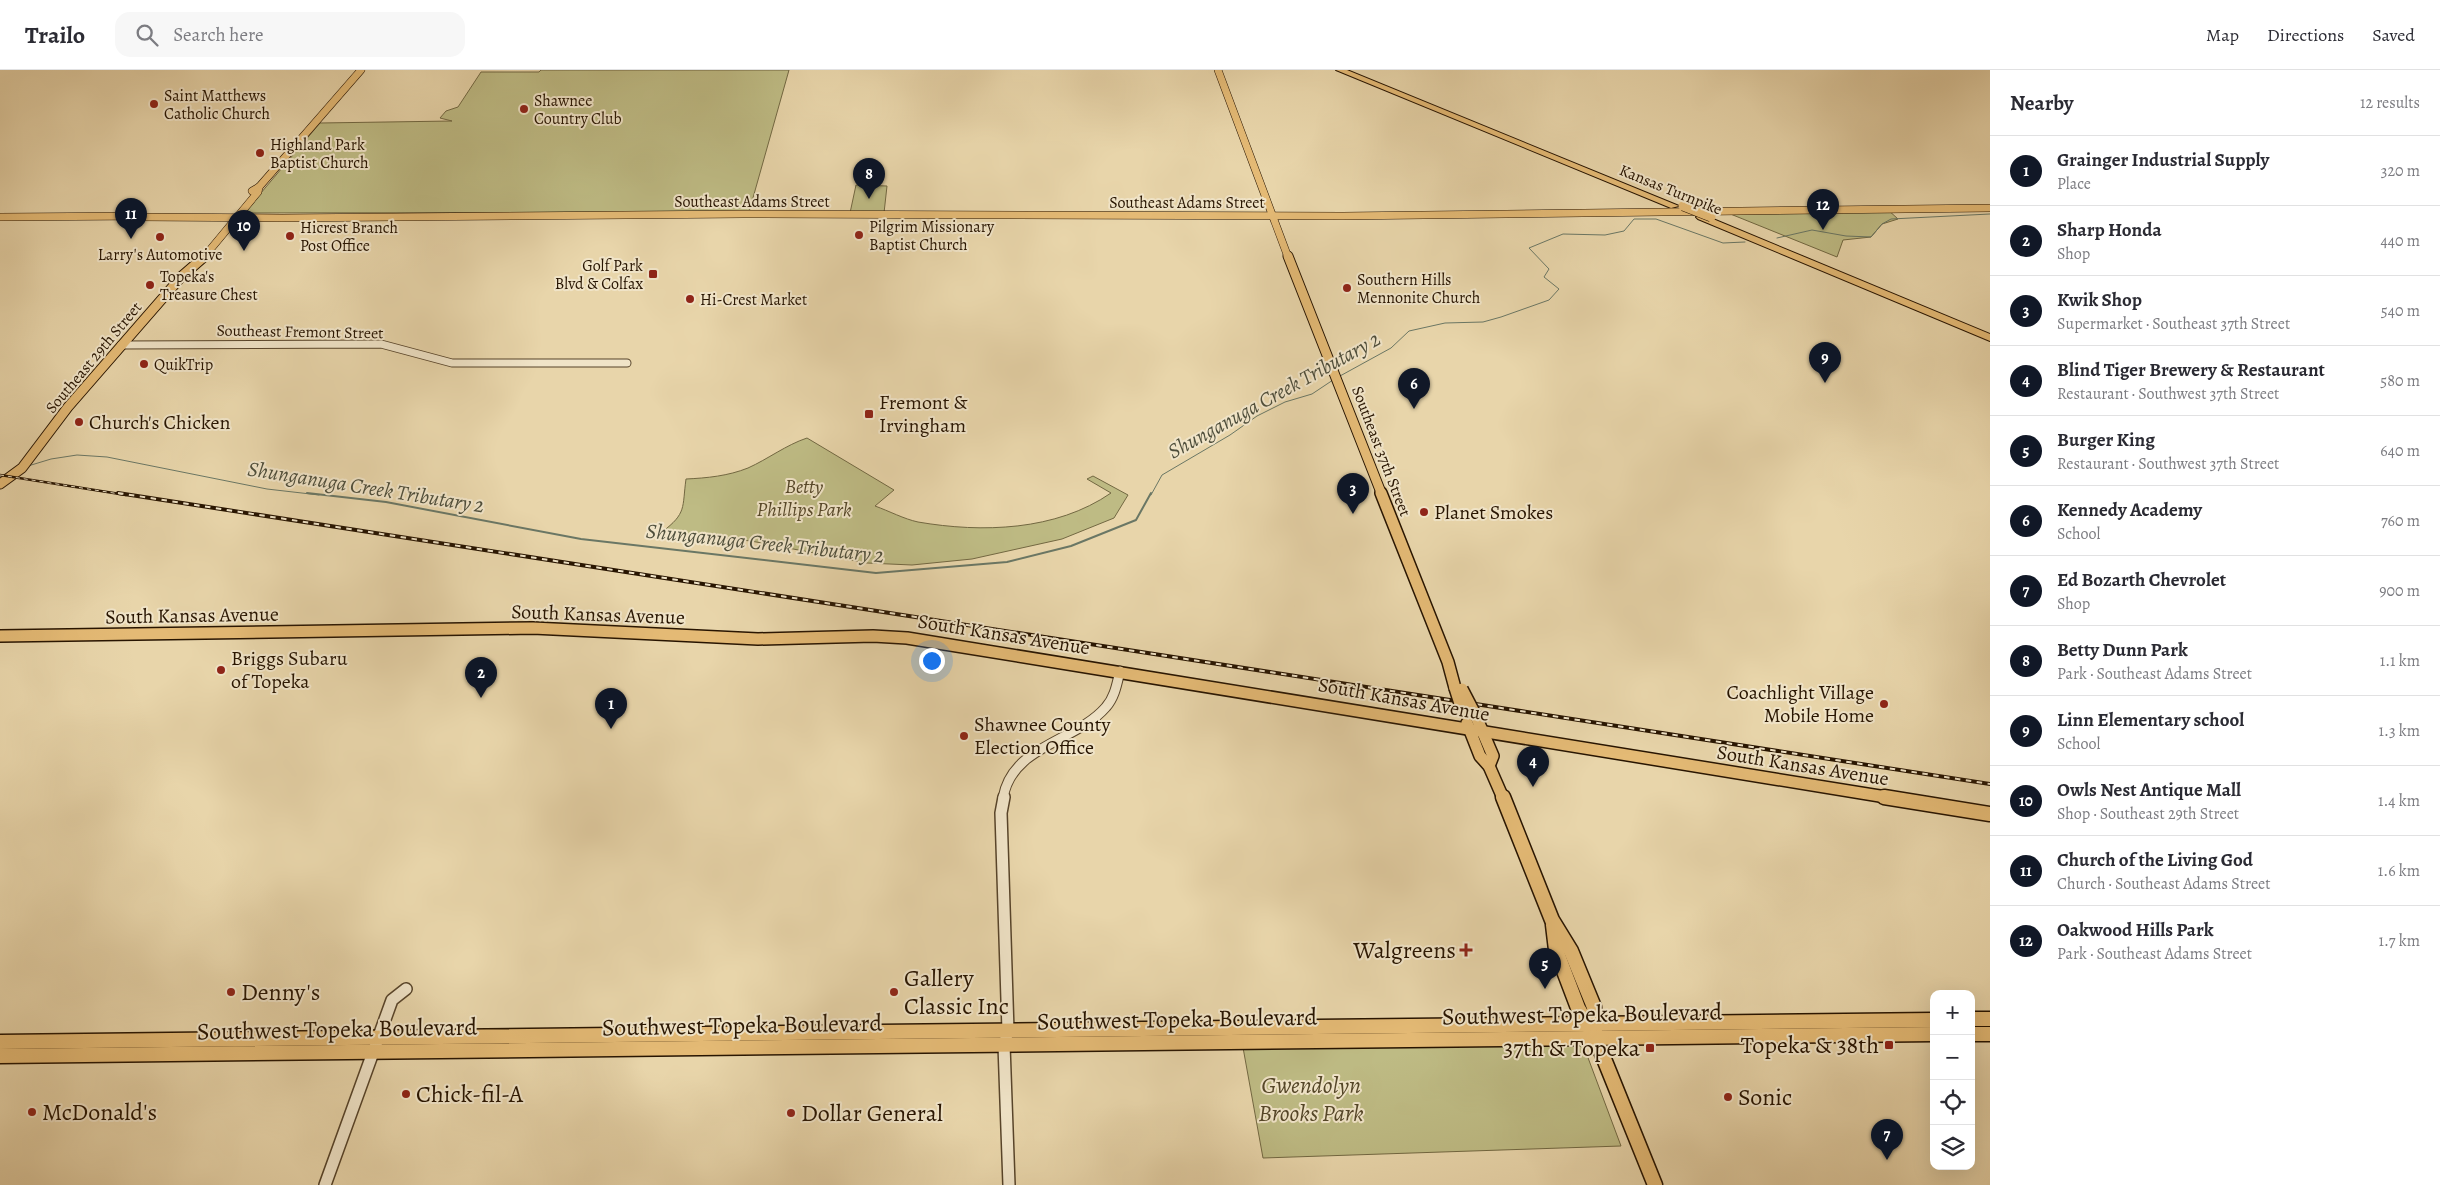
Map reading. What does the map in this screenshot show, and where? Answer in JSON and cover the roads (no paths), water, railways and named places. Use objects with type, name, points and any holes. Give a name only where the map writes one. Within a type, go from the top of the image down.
[{"type":"highway","name":"Kansas Turnpike","points":[[1340,70],[1712,218],[1990,332]]},
{"type":"highway","name":"Kansas Turnpike","points":[[1350,70],[1990,338]]},
{"type":"main road","name":"Southeast 29th Street","points":[[0,484],[22,468],[68,407],[182,276],[182,271],[233,216],[252,190],[259,187],[361,70]]},
{"type":"main road","name":"Southeast 37th Street","points":[[1218,70],[1272,216],[1469,714]]},
{"type":"main road","name":"Southeast Adams Street","points":[[0,217],[743,214],[1272,216],[1990,208]]},
{"type":"main road","name":"Southeast 29th Street","points":[[0,479],[28,459]]},
{"type":"main road","name":"South Kansas Avenue","points":[[0,636],[533,628],[758,639],[873,636],[907,638],[1120,671],[1990,814]]},
{"type":"main road","points":[[1469,714],[1469,728],[1480,756],[1489,766],[1552,920],[1556,950],[1578,1008],[1593,1029],[1655,1185]]},
{"type":"main road","points":[[1469,714],[1483,732],[1492,756],[1489,766]]},
{"type":"main road","points":[[1975,1019],[1990,1019]]},
{"type":"main road","name":"Southwest Topeka Boulevard","points":[[0,1042],[160,1041],[237,1047],[374,1046],[1593,1029],[1930,1020]]},
{"type":"main road","name":"Southwest Topeka Boulevard","points":[[1593,1029],[1930,1034]]},
{"type":"main road","points":[[1975,1034],[1990,1034]]},
{"type":"main road","points":[[152,1055],[160,1041]]},
{"type":"main road","name":"Southwest Topeka Boulevard","points":[[0,1056],[152,1055],[237,1047]]},
{"type":"street","name":"Southeast Fremont Street","points":[[121,345],[381,344],[452,363],[626,363]]},
{"type":"street","points":[[1009,1185],[1001,813],[1005,787],[1012,773],[1026,759],[1100,713],[1113,696],[1120,671]]},
{"type":"street","points":[[325,1185],[392,1000],[406,990]]},
{"type":"waterway","name":"Shunganuga Creek Tributary 2","points":[[1777,238],[1812,230],[1846,236],[1871,237],[1882,224],[1891,219],[1990,214]]},
{"type":"waterway","name":"Shunganuga Creek Tributary 2","points":[[1340,376],[1391,348],[1409,331],[1445,323],[1483,322],[1549,300],[1559,289],[1544,277],[1549,269],[1529,248],[1563,234],[1605,235],[1624,231],[1634,219],[1656,219],[1723,243],[1745,242]]},
{"type":"waterway","name":"Shunganuga Creek Tributary 2","points":[[1151,495],[1162,475],[1230,435],[1257,416],[1285,402],[1312,394],[1333,380]]},
{"type":"waterway","name":"Shunganuga Creek Tributary 2","points":[[28,466],[51,459],[77,455],[107,457],[267,489],[319,495]]},
{"type":"waterway","name":"Shunganuga Creek Tributary 2","points":[[0,476],[7,474]]},
{"type":"waterway","name":"Shunganuga Creek Tributary 2","points":[[307,493],[386,502],[581,539],[876,573],[1007,562],[1071,546],[1136,520],[1151,493]]},
{"type":"railway","points":[[0,475],[126,495]]},
{"type":"railway","points":[[118,493],[1990,784]]},
{"type":"place","name":"Saint Matthews Catholic Church","points":[[154,104]]},
{"type":"place","name":"Shawnee Country Club","points":[[524,109]]},
{"type":"place","name":"Highland Park Baptist Church","points":[[260,153]]},
{"type":"place","name":"Betty Dunn Park","points":[[869,199]]},
{"type":"place","name":"Oakwood Hills Park","points":[[1823,230]]},
{"type":"place","name":"Pilgrim Missionary Baptist Church","points":[[859,235]]},
{"type":"place","name":"Hicrest Branch Post Office","points":[[290,236]]},
{"type":"place","name":"Larry's Automotive","points":[[160,237]]},
{"type":"place","name":"Church of the Living God","points":[[131,239]]},
{"type":"place","name":"Owls Nest Antique Mall","points":[[244,251]]},
{"type":"place","name":"Golf Park Blvd & Colfax","points":[[653,274]]},
{"type":"place","name":"Topeka's Treasure Chest","points":[[150,285]]},
{"type":"place","name":"Southern Hills Mennonite Church","points":[[1347,288]]},
{"type":"place","name":"Hi-Crest Market","points":[[690,299]]},
{"type":"place","name":"QuikTrip","points":[[144,364]]},
{"type":"place","name":"Linn Elementary school","points":[[1825,383]]},
{"type":"place","name":"Kennedy Academy","points":[[1414,409]]},
{"type":"place","name":"Fremont & Irvingham","points":[[869,414]]},
{"type":"place","name":"Church's Chicken","points":[[79,422]]},
{"type":"place","name":"Planet Smokes","points":[[1424,512]]},
{"type":"place","name":"Kwik Shop","points":[[1353,514]]},
{"type":"place","name":"Briggs Subaru of Topeka","points":[[221,670]]},
{"type":"place","name":"Sharp Honda","points":[[481,698]]},
{"type":"place","name":"Coachlight Village Mobile Home","points":[[1884,704]]},
{"type":"place","name":"Grainger Industrial Supply","points":[[611,729]]},
{"type":"place","name":"Shawnee County Election Office","points":[[964,736]]},
{"type":"place","name":"Blind Tiger Brewery & Restaurant","points":[[1533,787]]},
{"type":"place","name":"Walgreens","points":[[1466,950]]},
{"type":"place","name":"Burger King","points":[[1545,989]]},
{"type":"place","name":"Denny's","points":[[231,992]]},
{"type":"place","name":"Gallery Classic Inc","points":[[894,992]]},
{"type":"place","name":"Topeka & 38th","points":[[1889,1045]]},
{"type":"place","name":"37th & Topeka","points":[[1650,1048]]},
{"type":"place","name":"Chick-fil-A","points":[[406,1094]]},
{"type":"place","name":"Sonic","points":[[1728,1097]]},
{"type":"place","name":"McDonald's","points":[[32,1112]]},
{"type":"place","name":"Dollar General","points":[[791,1113]]},
{"type":"place","name":"Ed Bozarth Chevrolet","points":[[1887,1160]]},
{"type":"park label","name":"Betty Phillips Park","points":[[804,498]]},
{"type":"park label","name":"Gwendolyn Brooks Park","points":[[1311,1099]]}]
